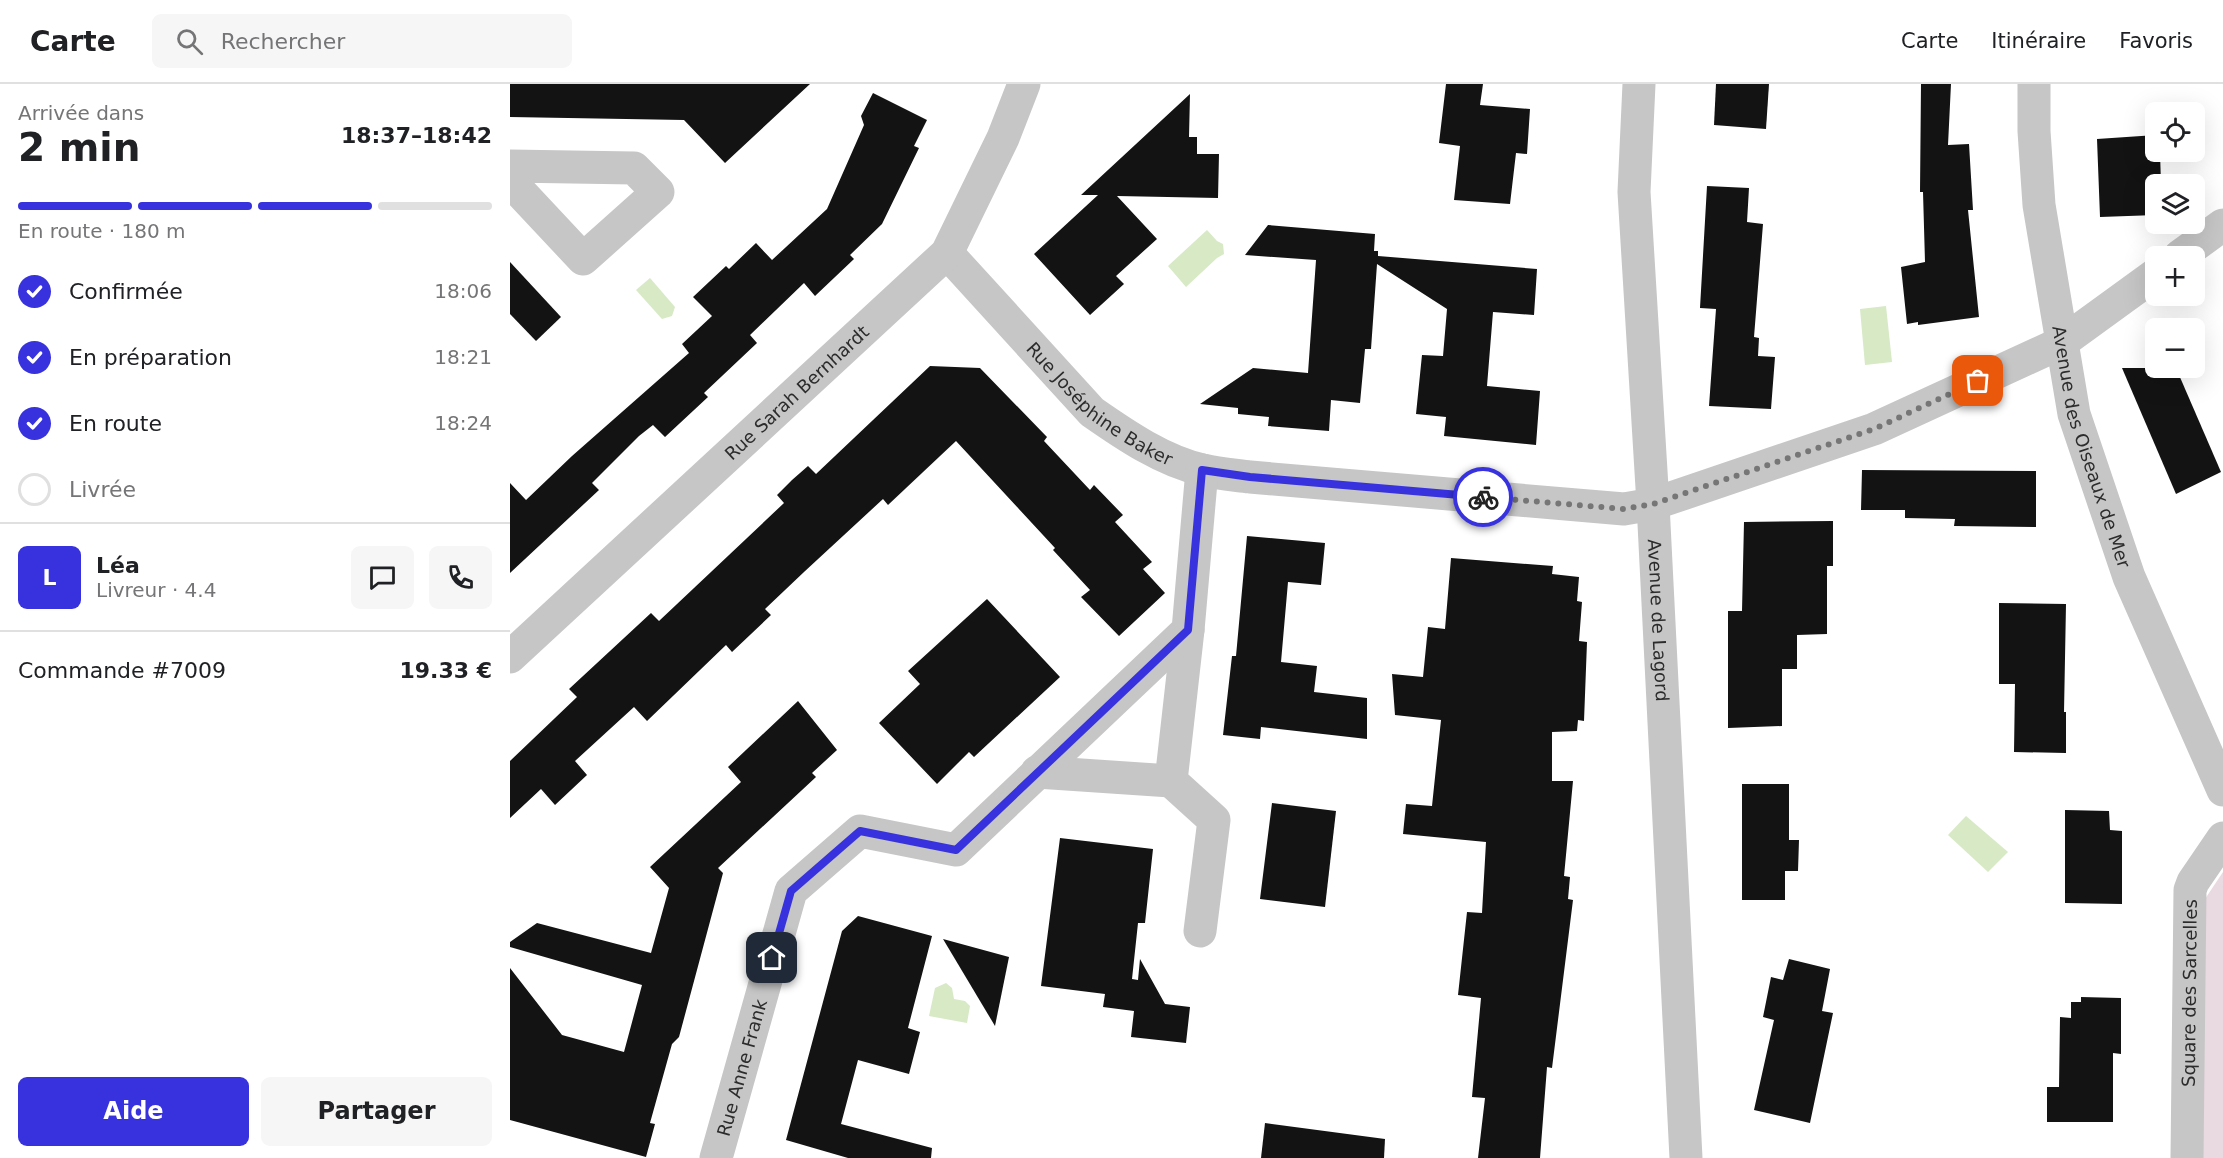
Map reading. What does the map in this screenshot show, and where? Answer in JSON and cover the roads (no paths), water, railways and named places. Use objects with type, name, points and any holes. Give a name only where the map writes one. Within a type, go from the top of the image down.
[{"type":"street","name":"Rue Sarah Bernhardt","points":[[510,657],[946,253],[1003,138],[1024,84]]},
{"type":"street","name":"Avenue de Lagord","points":[[1639,84],[1634,192],[1653,504],[1686,1158]]},
{"type":"street","name":"Avenue des Oiseaux de Mer","points":[[2034,84],[2034,131],[2039,205],[2074,414],[2129,577],[2214,748],[2223,790]]},
{"type":"street","points":[[510,166],[634,168],[658,192],[583,260],[510,181]]},
{"type":"street","points":[[2194,246],[2223,225]]},
{"type":"street","name":"Rue Joséphine Baker","points":[[946,253],[1092,412],[1119,431],[1162,454],[1202,470],[1250,477],[1624,509],[1653,504],[1874,429],[2061,343],[2145,282]]},
{"type":"street","points":[[1171,781],[1188,630],[1202,470]]},
{"type":"street","name":"Rue Anne Frank","points":[[716,1158],[791,891],[860,831],[956,850],[1188,630]]},
{"type":"street","points":[[1037,772],[1171,781],[1214,820],[1200,931]]},
{"type":"street","name":"Square des Sarcelles","points":[[2187,1158],[2190,890],[2223,838]]}]
